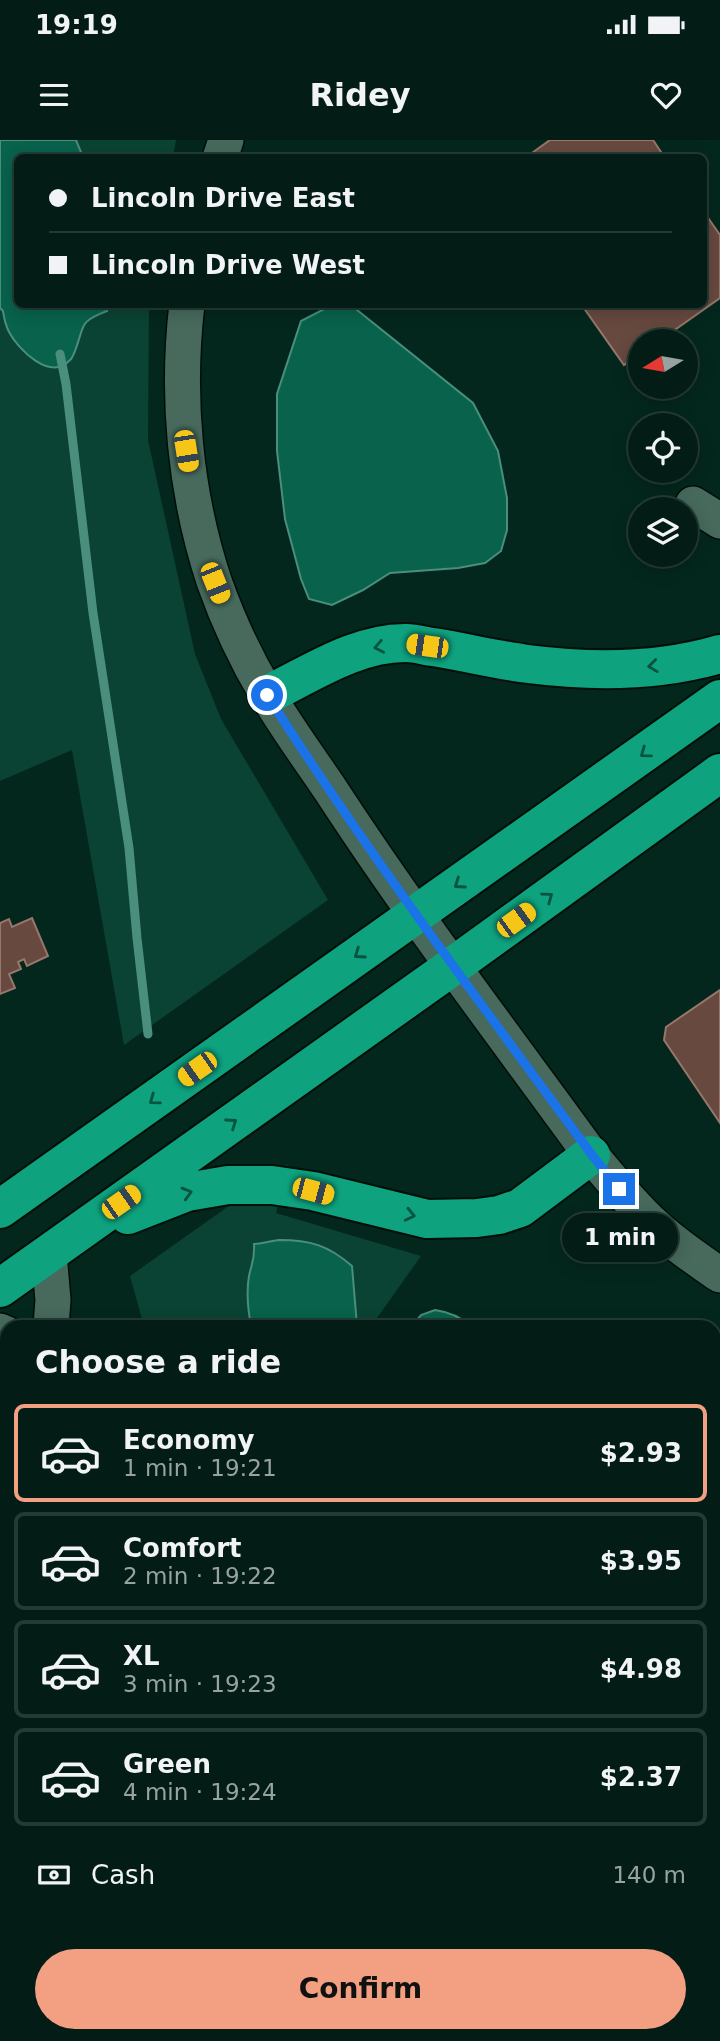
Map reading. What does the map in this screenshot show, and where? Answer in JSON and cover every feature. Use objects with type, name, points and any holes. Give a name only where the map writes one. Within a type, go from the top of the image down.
[{"type":"highway","points":[[267,695],[344,657],[374,647],[407,643],[527,663],[586,668],[646,667],[720,654]]},
{"type":"highway","points":[[0,1209],[720,699]]},
{"type":"highway","points":[[0,1288],[720,773]]},
{"type":"highway","points":[[63,1244],[187,1192],[228,1185],[272,1185],[313,1191],[427,1219],[499,1215],[532,1201],[592,1155]]},
{"type":"street","points":[[187,308],[181,371],[183,430],[202,541],[224,605],[267,695],[415,915],[592,1155],[619,1189],[655,1226],[720,1275]]},
{"type":"street","points":[[51,1320],[63,1244]]},
{"type":"shaded area","points":[[0,140],[176,140],[174,154],[14,154],[14,308],[149,308],[148,440],[195,654],[221,719],[328,900],[124,1045],[72,750],[0,781]]},
{"type":"shaded area","points":[[0,140],[76,140],[82,154],[14,154],[14,308],[106,308],[107,311],[91,318],[84,325],[71,359],[62,366],[53,367],[35,361],[20,347],[9,332],[0,308]]},
{"type":"shaded area","points":[[326,308],[354,308],[473,403],[498,451],[507,498],[507,530],[501,551],[485,563],[458,568],[390,573],[332,605],[309,599],[285,519],[277,451],[277,394],[301,321]]},
{"type":"shaded area","points":[[288,1164],[276,1213],[421,1256],[377,1320],[142,1320],[130,1276]]},
{"type":"shaded area","points":[[279,1240],[300,1241],[335,1253],[352,1266],[356,1320],[250,1320],[248,1289],[254,1244]]},
{"type":"shaded area","points":[[435,1310],[462,1320],[417,1320],[421,1315]]},
{"type":"building","points":[[550,140],[653,140],[662,154],[531,154]]},
{"type":"building","points":[[707,216],[720,235],[720,298],[707,307]]},
{"type":"building","points":[[584,308],[706,308],[676,329],[628,329],[628,362],[624,365]]},
{"type":"building","points":[[32,918],[48,956],[27,966],[24,959],[18,962],[21,969],[9,974],[15,988],[0,994],[0,923],[9,919],[12,927]]},
{"type":"building","points":[[720,990],[720,1123],[664,1040],[666,1027]]},
{"type":"waterway","points":[[60,354],[66,384],[93,613],[129,848],[148,1034]]},
{"type":"route","points":[[267,695],[415,915],[619,1189]]}]
